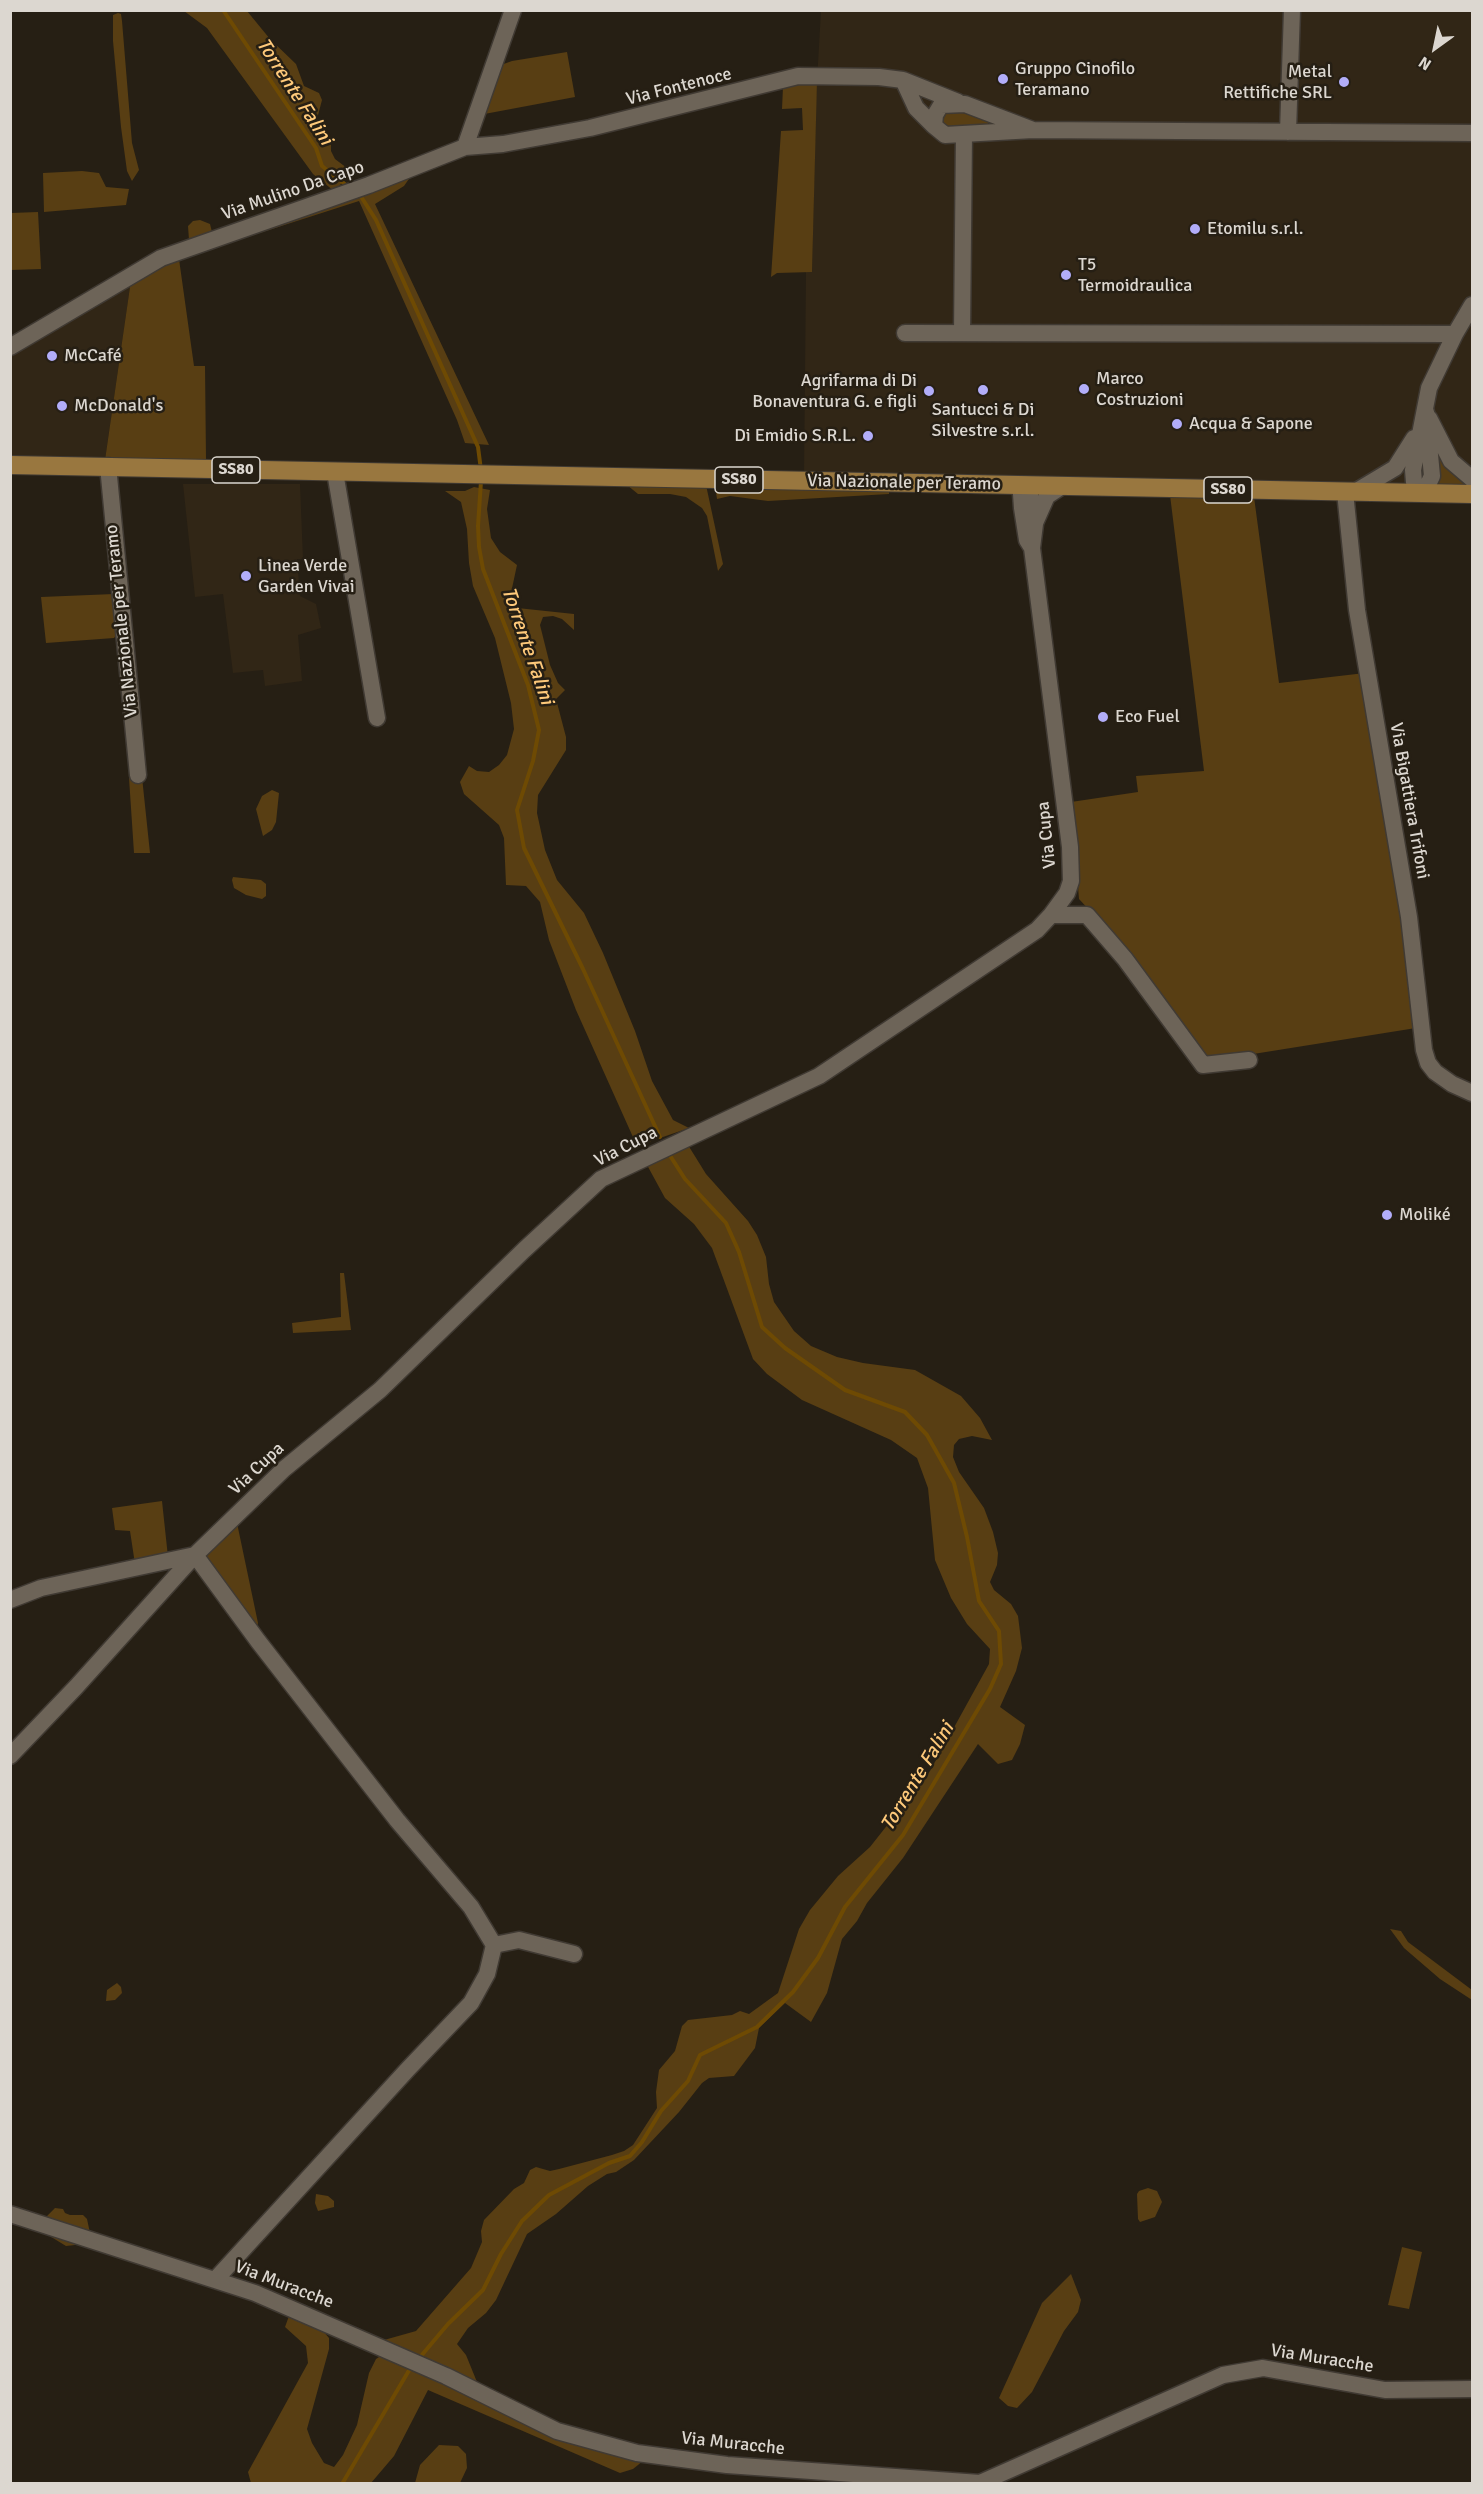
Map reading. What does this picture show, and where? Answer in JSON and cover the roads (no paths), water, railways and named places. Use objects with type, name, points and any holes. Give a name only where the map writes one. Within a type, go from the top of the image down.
[{"type":"main road","name":"Via Nazionale per Teramo","points":[[10,465],[1473,494]]},
{"type":"street","points":[[465,147],[513,10]]},
{"type":"street","points":[[1288,132],[1292,10]]},
{"type":"street","name":"Via Fontenoce","points":[[465,147],[503,144],[590,128],[798,76],[879,77],[903,80],[1033,130]]},
{"type":"street","points":[[903,80],[916,108],[934,126]]},
{"type":"street","points":[[934,126],[935,115],[940,105],[965,104]]},
{"type":"street","name":"Via Fontenoce","points":[[934,126],[945,135],[1033,130],[1473,133]]},
{"type":"street","points":[[962,333],[964,134]]},
{"type":"street","name":"Via Mulino Da Capo","points":[[10,347],[161,258],[369,185],[465,147]]},
{"type":"street","points":[[1424,493],[1432,476],[1426,412],[1429,388],[1455,333],[1473,305]]},
{"type":"street","points":[[905,333],[1455,333]]},
{"type":"street","points":[[1426,412],[1450,461],[1473,479]]},
{"type":"street","points":[[1350,492],[1395,468],[1410,446],[1426,412]]},
{"type":"street","name":"Via Nazionale per Teramo","points":[[108,466],[138,775]]},
{"type":"street","points":[[335,472],[377,718]]},
{"type":"street","points":[[982,485],[999,489],[1008,495],[1029,523]]},
{"type":"street","name":"Via Cupa","points":[[10,1756],[76,1687],[195,1555],[284,1469],[380,1390],[524,1250],[601,1179],[819,1076],[1037,930],[1051,915],[1067,893],[1071,881],[1070,847],[1032,548],[1035,539],[1029,523],[1030,494],[1025,486]]},
{"type":"street","name":"Via Cupa","points":[[1029,523],[1047,495],[1062,486]]},
{"type":"street","name":"Via Bigattiera Trifoni","points":[[1350,492],[1357,610],[1409,917],[1424,1050],[1434,1072],[1452,1084],[1473,1093]]},
{"type":"street","points":[[1051,915],[1087,915],[1125,959],[1203,1065],[1249,1060]]},
{"type":"street","points":[[10,1600],[41,1588],[195,1555],[265,1651],[397,1820],[471,1907],[494,1945],[487,1974],[471,2003],[215,2280]]},
{"type":"street","points":[[494,1945],[519,1940],[574,1954]]},
{"type":"street","name":"Via Muracche","points":[[10,2214],[255,2293],[341,2328],[557,2430],[637,2453],[727,2465],[980,2482],[1223,2375],[1263,2367],[1385,2390],[1473,2388]]},
{"type":"waterway","name":"Torrente Falini","points":[[223,10],[316,148],[322,166],[346,185]]},
{"type":"waterway","name":"Torrente Falini","points":[[360,195],[376,220],[478,447],[481,470]]},
{"type":"waterway","name":"Torrente Falini","points":[[481,481],[478,526],[483,569],[528,685],[539,730],[533,761],[517,810],[524,848],[583,969],[660,1137]]},
{"type":"waterway","name":"Torrente Falini","points":[[421,2356],[448,2324],[483,2290],[501,2254],[522,2221],[549,2195],[609,2163],[630,2156],[642,2142],[661,2111],[688,2081],[700,2055],[757,2027],[793,1992],[818,1958],[845,1907],[903,1835],[990,1689],[1001,1664],[999,1631],[979,1601],[954,1483],[927,1435],[905,1412],[845,1390],[785,1348],[762,1327],[739,1252],[726,1223],[685,1179],[669,1154]]},
{"type":"waterway","name":"Torrente Falini","points":[[342,2484],[411,2367]]},
{"type":"place","name":"Gruppo Cinofilo Teramano","points":[[1003,79]]},
{"type":"place","name":"Metal Rettifiche SRL","points":[[1344,82]]},
{"type":"place","name":"Etomilu s.r.l.","points":[[1195,229]]},
{"type":"place","name":"T5 Termoidraulica","points":[[1066,275]]},
{"type":"place","name":"McCafé","points":[[52,356]]},
{"type":"place","name":"Marco Costruzioni","points":[[1084,389]]},
{"type":"place","name":"Santucci & Di Silvestre s.r.l.","points":[[983,390]]},
{"type":"place","name":"Agrifarma di Di Bonaventura G. e figli","points":[[929,391]]},
{"type":"place","name":"McDonald's","points":[[62,406]]},
{"type":"place","name":"Acqua & Sapone","points":[[1177,424]]},
{"type":"place","name":"Di Emidio S.R.L.","points":[[868,436]]},
{"type":"place","name":"Linea Verde Garden Vivai","points":[[246,576]]},
{"type":"place","name":"Eco Fuel","points":[[1103,717]]},
{"type":"place","name":"Moliké","points":[[1387,1215]]}]
